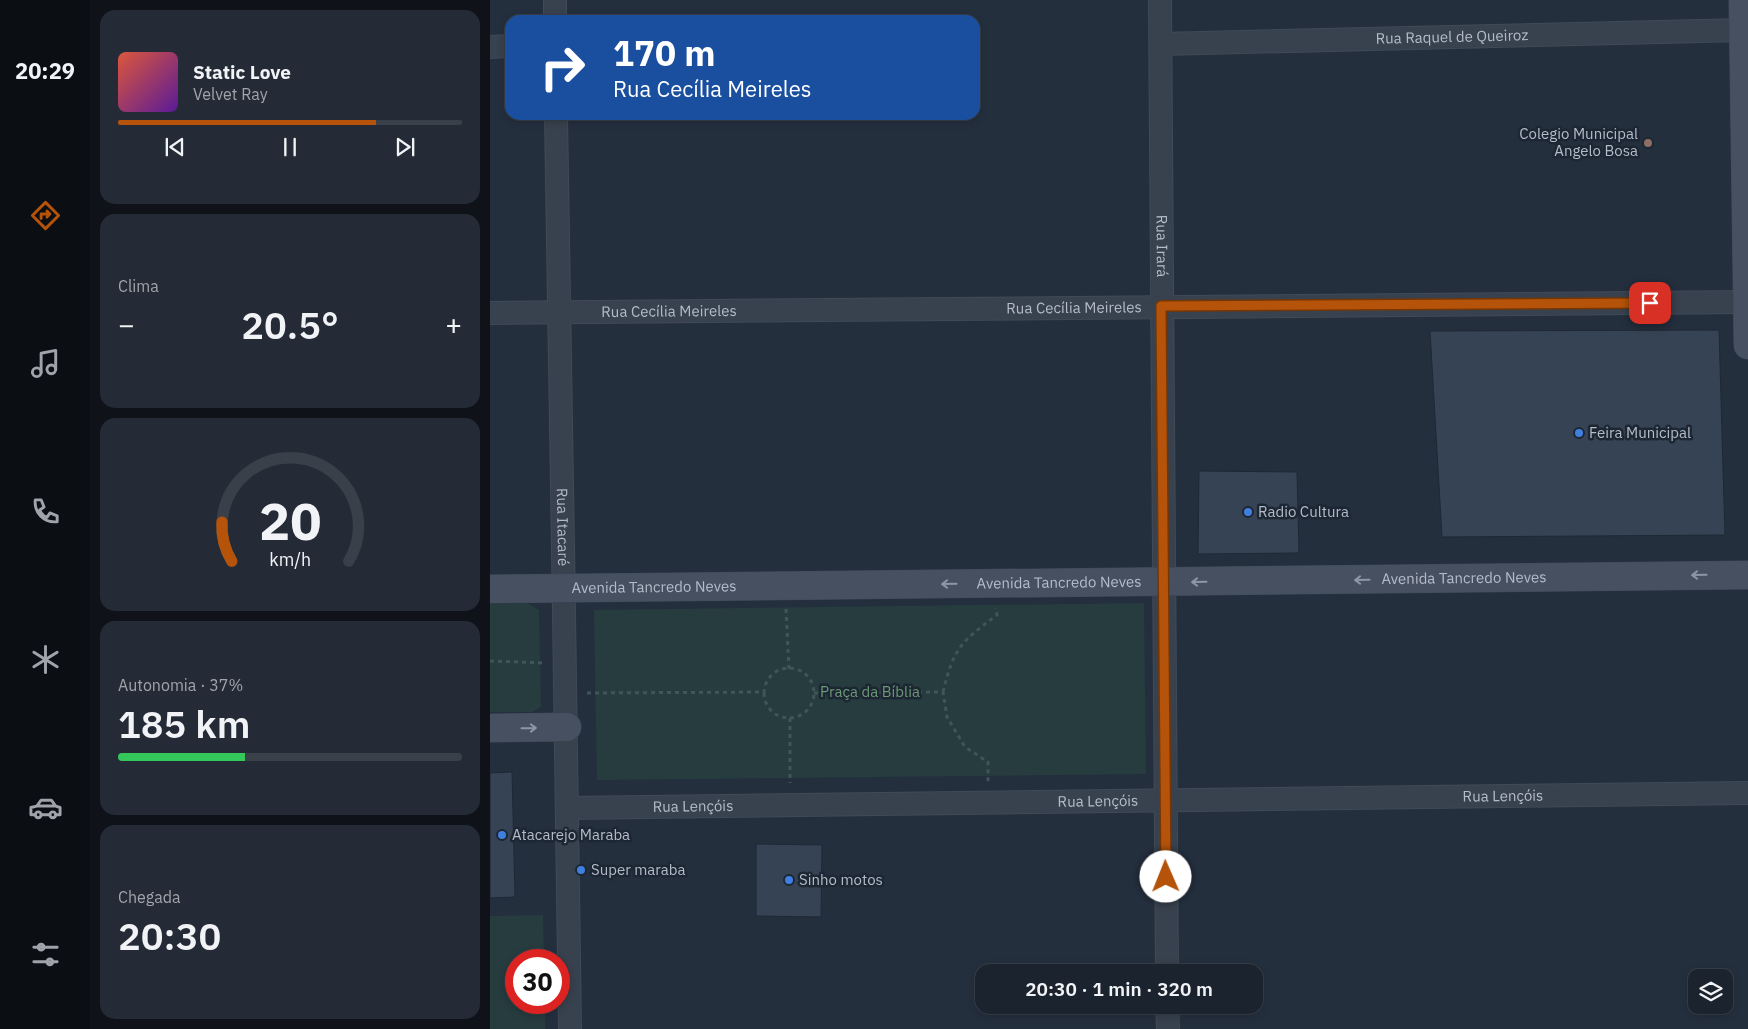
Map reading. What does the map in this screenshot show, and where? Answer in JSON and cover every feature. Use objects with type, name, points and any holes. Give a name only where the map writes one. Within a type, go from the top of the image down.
[{"type":"street","points":[[555,0],[555,15]]},
{"type":"street","name":"Rua Irará","points":[[1160,0],[1164,801],[1167,964]]},
{"type":"street","points":[[1743,0],[1748,345]]},
{"type":"street","name":"Rua Raquel de Queiroz","points":[[1161,44],[1743,30]]},
{"type":"street","points":[[490,47],[505,46]]},
{"type":"street","name":"Rua Itacaré","points":[[556,120],[558,311],[568,727],[570,1029]]},
{"type":"street","name":"Rua Cecília Meireles","points":[[490,313],[1748,302]]},
{"type":"street","name":"Avenida Tancredo Neves","points":[[490,589],[1748,575]]},
{"type":"street","points":[[490,728],[568,727]]},
{"type":"street","name":"Rua Lençóis","points":[[568,808],[1748,793]]},
{"type":"street","points":[[1167,1014],[1168,1029]]},
{"type":"path","points":[[989,803],[988,762],[965,747],[947,717],[943,692],[951,659],[968,637],[997,615],[995,584]]},
{"type":"path","points":[[786,586],[788,669]]},
{"type":"path","points":[[490,661],[566,664]]},
{"type":"path","points":[[788,669],[803,673],[813,685],[814,693],[810,708],[804,713],[790,718],[774,713],[768,708],[764,692],[769,678],[781,670],[788,669]]},
{"type":"path","points":[[566,693],[764,692]]},
{"type":"path","points":[[814,693],[943,692]]},
{"type":"path","points":[[790,718],[790,805]]},
{"type":"green space","points":[[527,603],[539,610],[541,707],[532,712],[490,712],[490,604]]},
{"type":"green space","name":"Praça da Bíblia","points":[[1144,603],[1146,774],[597,780],[594,610]]},
{"type":"green space","points":[[543,915],[544,949],[505,949],[505,1014],[545,1014],[545,1029],[490,1029],[490,916]]},
{"type":"building","name":"Feira Municipal","points":[[1719,330],[1725,535],[1442,537],[1430,331]]},
{"type":"building","name":"Radio Cultura","points":[[1199,471],[1297,472],[1299,553],[1198,554]]},
{"type":"building","name":"Atacarejo Maraba","points":[[512,772],[515,897],[490,898],[490,773]]},
{"type":"building","name":"Sinho motos","points":[[756,844],[822,845],[821,917],[756,916]]},
{"type":"place","name":"Colegio Municipal Angelo Bosa","points":[[1648,143]]},
{"type":"place","name":"Feira Municipal","points":[[1579,433]]},
{"type":"place","name":"Radio Cultura","points":[[1248,512]]},
{"type":"place","name":"Atacarejo Maraba","points":[[502,835]]},
{"type":"place","name":"Super maraba","points":[[581,870]]},
{"type":"place","name":"Sinho motos","points":[[789,880]]},
{"type":"route","points":[[1166,877],[1161,306],[1650,303]]}]
